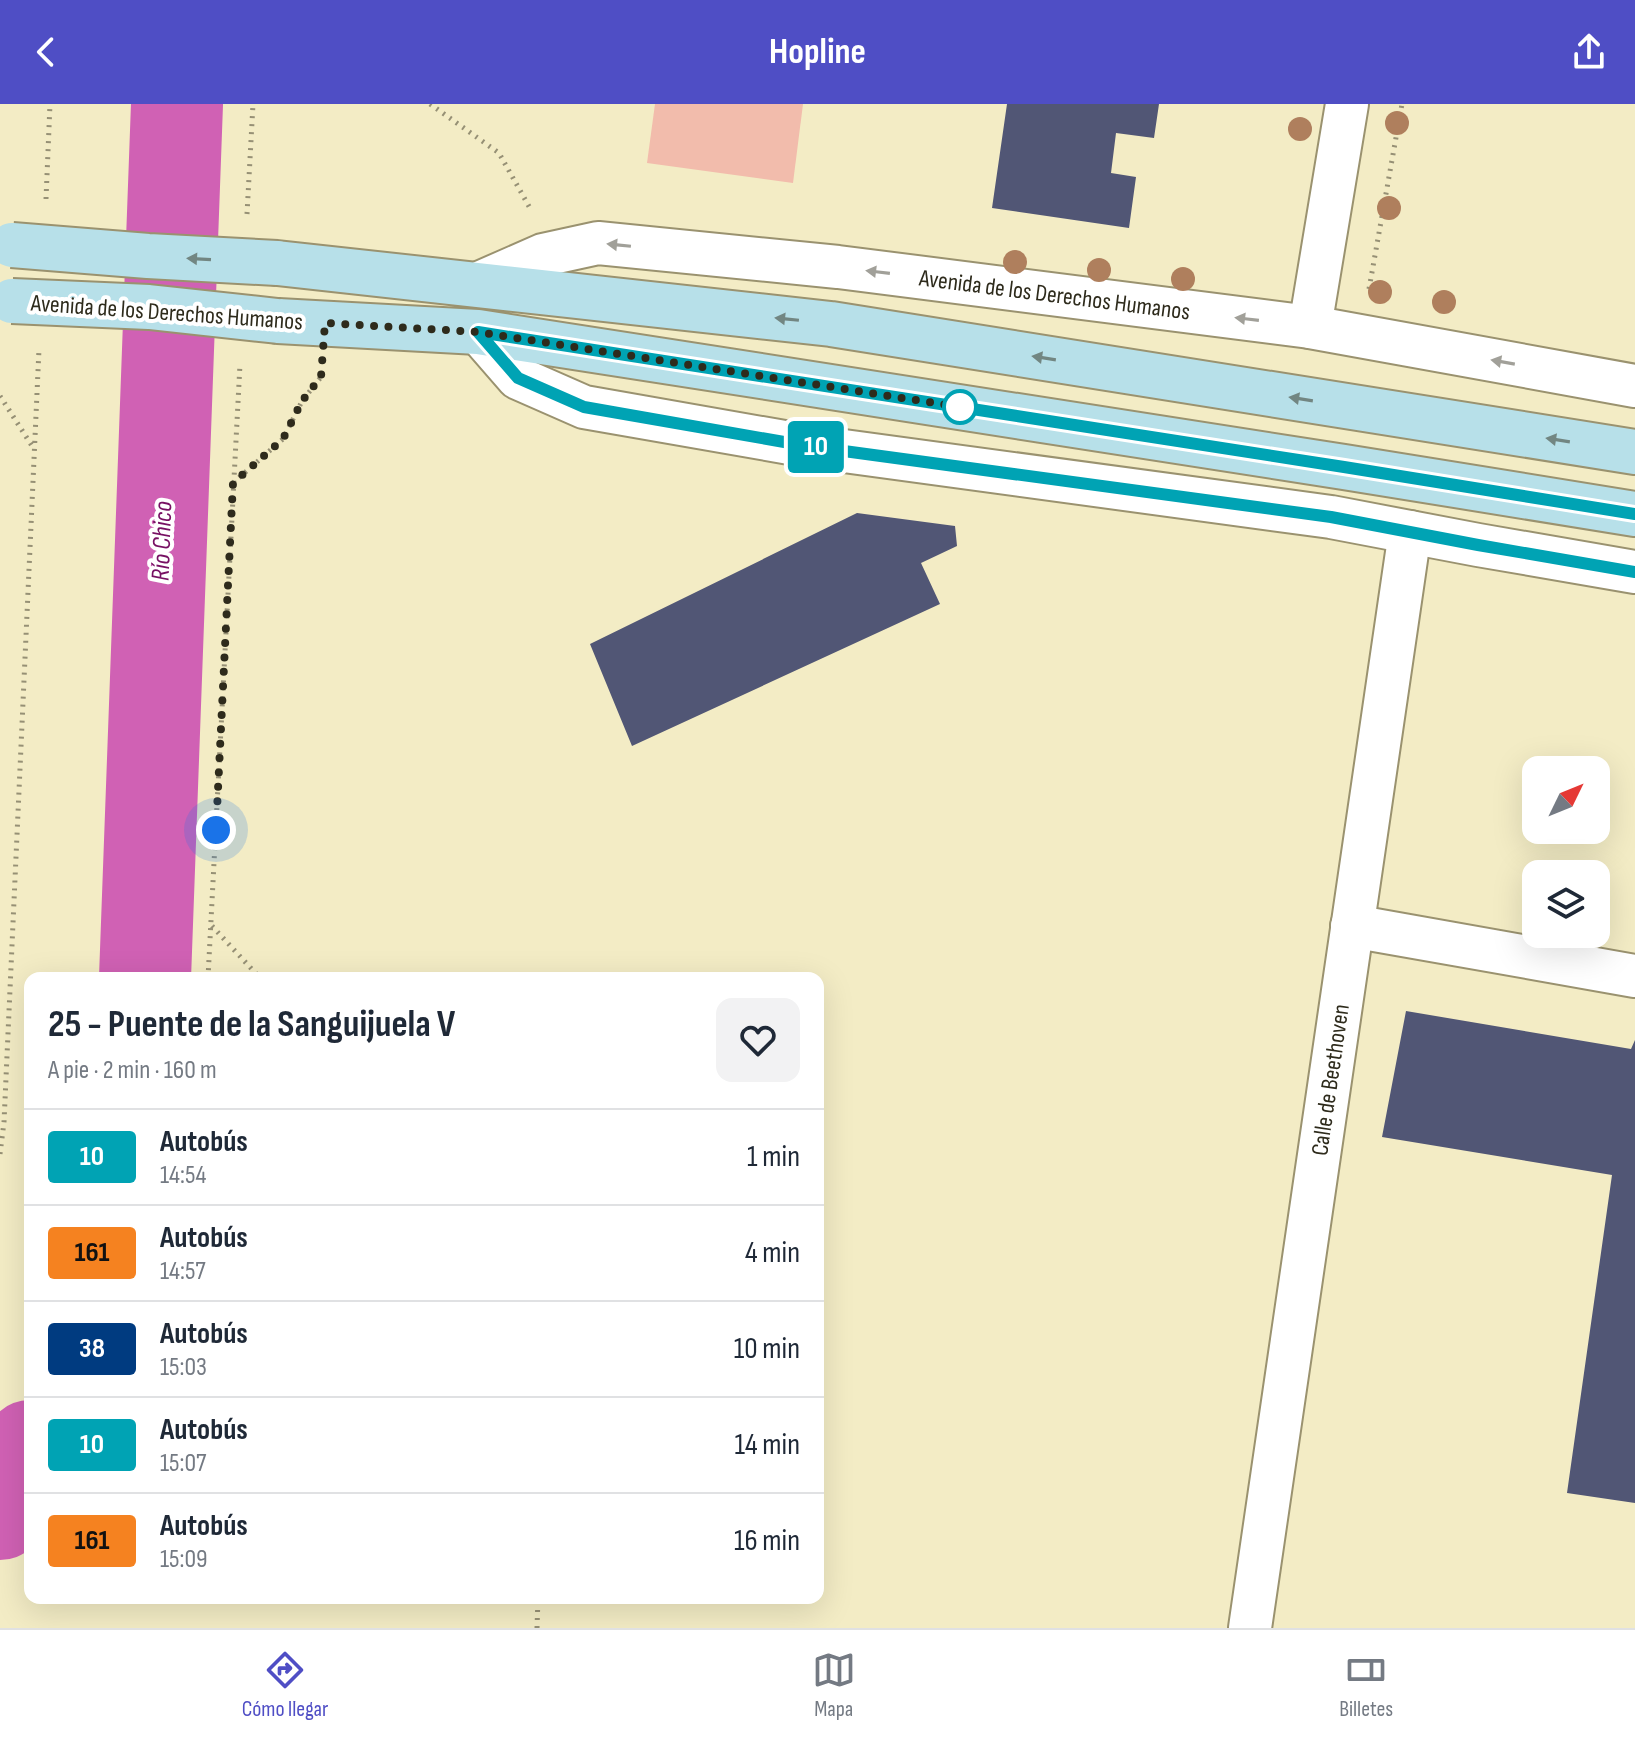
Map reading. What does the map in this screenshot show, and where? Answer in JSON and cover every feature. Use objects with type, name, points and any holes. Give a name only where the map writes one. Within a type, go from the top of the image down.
[{"type":"main road","name":"Avenida de los Derechos Humanos","points":[[6,244],[277,263],[831,324],[1635,452]]},
{"type":"main road","name":"Avenida de los Derechos Humanos","points":[[6,300],[149,307],[278,321],[478,332],[1635,514]]},
{"type":"street","points":[[1310,327],[1347,104]]},
{"type":"street","name":"Avenida de los Derechos Humanos","points":[[477,284],[543,255],[598,243],[838,267],[1310,327],[1635,386]]},
{"type":"street","points":[[478,332],[518,378],[584,407],[807,446],[1331,517],[1635,572]]},
{"type":"street","name":"Calle de Beethoven","points":[[1250,1628],[1410,532]]},
{"type":"street","points":[[1352,926],[1635,976]]},
{"type":"path","points":[[45,214],[50,104]]},
{"type":"path","points":[[247,215],[253,104]]},
{"type":"path","points":[[430,104],[499,153],[556,252]]},
{"type":"path","points":[[1368,293],[1402,104]]},
{"type":"path","points":[[233,483],[283,439],[302,401],[321,377],[325,323]]},
{"type":"path","points":[[0,1154],[4,1122],[39,339]]},
{"type":"path","points":[[208,972],[240,357]]},
{"type":"path","points":[[0,396],[34,449]]},
{"type":"path","points":[[211,925],[254,972]]},
{"type":"path","points":[[537,1628],[538,1604]]},
{"type":"shaded area","points":[[655,104],[803,104],[793,183],[647,163]]},
{"type":"building","points":[[1007,104],[1159,104],[1154,138],[1116,133],[1111,173],[1136,177],[1129,228],[992,208]]},
{"type":"building","points":[[857,513],[955,526],[957,546],[921,563],[940,604],[632,746],[590,644]]},
{"type":"building","points":[[1406,1011],[1631,1049],[1635,1040],[1635,1503],[1567,1493],[1612,1175],[1382,1137]]},
{"type":"waterway","name":"Río Chico","points":[[145,972],[177,104]]},
{"type":"waterway","name":"Río Chico","points":[[0,1514],[24,1460]]},
{"type":"bus line","name":"10","points":[[1635,514],[478,332],[518,378],[584,407],[807,446],[1331,517],[1635,572]]},
{"type":"route","points":[[216,830],[233,483],[283,439],[302,401],[321,377],[325,323],[478,332],[960,407]]}]
